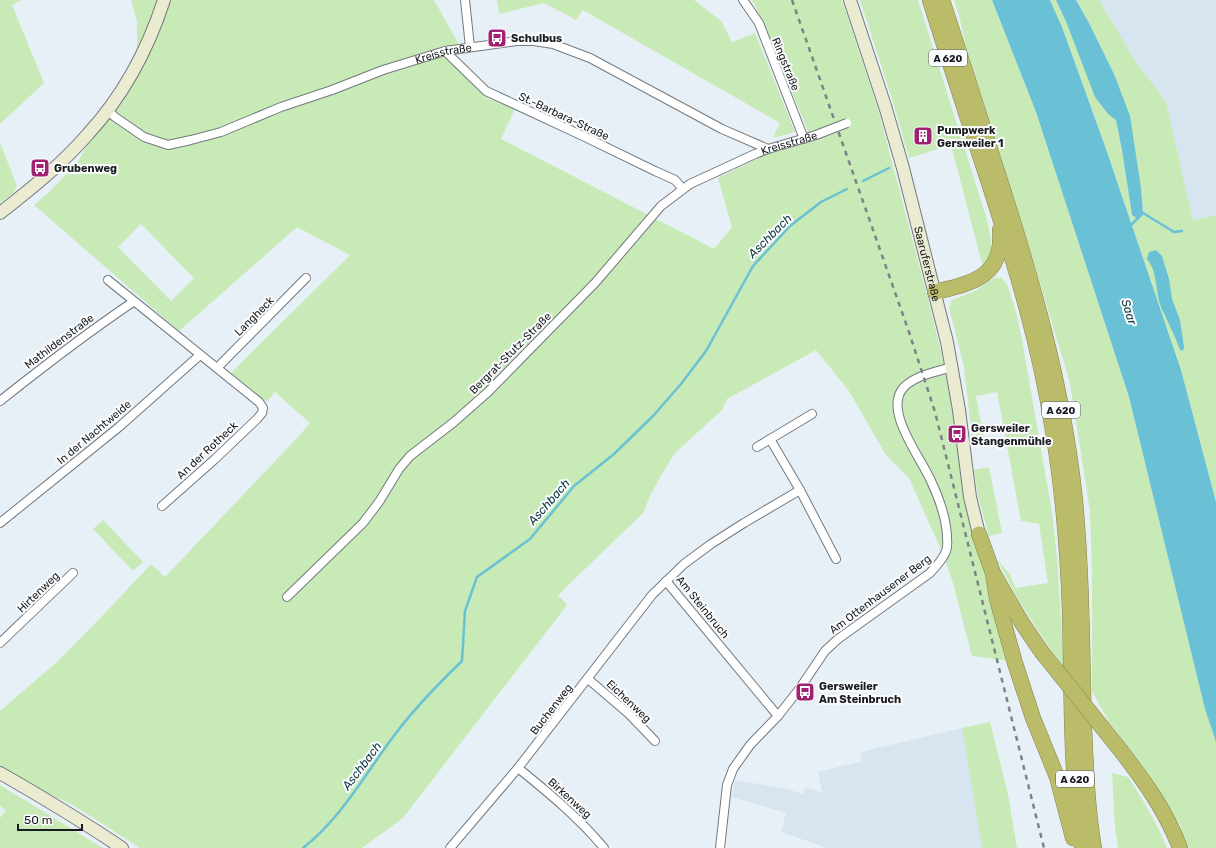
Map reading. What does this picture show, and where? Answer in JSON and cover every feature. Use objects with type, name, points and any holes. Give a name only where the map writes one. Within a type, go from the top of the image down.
[{"type":"highway","name":"A 620","points":[[930,0],[967,116],[1007,202],[1035,296],[1055,379],[1075,500],[1085,755],[1088,802],[1094,848]]},
{"type":"highway","name":"A 620","points":[[942,0],[975,102],[996,205],[1026,305],[1044,382],[1053,430],[1063,505],[1067,557],[1074,756],[1082,848]]},
{"type":"highway","points":[[935,292],[972,282],[989,271],[998,255],[1000,244],[1000,231],[996,205]]},
{"type":"highway","points":[[979,534],[993,573],[1022,623],[1041,651],[1122,752],[1155,798],[1180,848]]},
{"type":"highway","points":[[993,573],[997,599],[1015,663],[1033,718],[1057,777],[1076,848]]},
{"type":"main road","points":[[0,214],[53,170],[88,134],[107,110],[134,69],[151,35],[164,0]]},
{"type":"main road","name":"Saaruferstraße","points":[[850,0],[885,106],[935,292],[952,367],[970,497],[979,534]]},
{"type":"main road","points":[[0,773],[92,828],[122,848]]},
{"type":"street","points":[[465,0],[470,47]]},
{"type":"street","name":"Ringstraße","points":[[743,0],[759,23],[804,138]]},
{"type":"street","name":"Kreisstraße","points":[[107,110],[144,137],[168,145],[221,132],[281,107],[332,90],[383,70],[445,51],[517,41],[534,41],[553,44],[590,58],[722,129],[768,149],[816,135],[847,123]]},
{"type":"street","name":"St.-Barbara-Straße","points":[[445,51],[479,86],[490,93],[675,180],[683,189]]},
{"type":"street","name":"Bergrat-Stutz-Straße","points":[[287,597],[363,523],[379,502],[399,469],[410,456],[454,422],[488,392],[596,283],[661,206],[683,189],[698,180],[768,149]]},
{"type":"street","name":"Langheck","points":[[217,368],[306,278]]},
{"type":"street","points":[[108,280],[217,368]]},
{"type":"street","name":"Mathildenstraße","points":[[0,401],[97,326],[134,302]]},
{"type":"street","name":"In der Nachtweide","points":[[0,523],[119,427],[200,355]]},
{"type":"street","name":"Am Ottenhausener Berg","points":[[720,848],[727,785],[733,769],[750,745],[778,716],[825,652],[838,639],[930,573],[942,560],[947,550],[946,528],[940,501],[897,411],[900,393],[914,380],[952,367]]},
{"type":"street","name":"An der Rotheck","points":[[162,506],[215,459],[262,413],[263,408],[259,402],[217,368]]},
{"type":"street","points":[[757,447],[812,414]]},
{"type":"street","points":[[770,439],[800,490],[836,559]]},
{"type":"street","name":"Am Steinbruch","points":[[778,716],[666,581],[684,564],[716,541],[800,490]]},
{"type":"street","name":"Hirtenweg","points":[[0,643],[73,573]]},
{"type":"street","name":"Buchenweg","points":[[450,848],[518,768],[652,595],[666,581]]},
{"type":"street","name":"Eichenweg","points":[[588,679],[629,714],[655,741]]},
{"type":"street","name":"Birkenweg","points":[[518,768],[563,805],[604,848]]},
{"type":"shaded area","points":[[1099,0],[1216,0],[1216,215],[1193,221],[1166,102],[1134,59]]},
{"type":"shaded area","points":[[962,728],[982,848],[827,848],[781,832],[786,813],[732,797],[735,780],[787,789],[803,794],[805,788],[822,792],[818,772],[862,761],[860,752]]},
{"type":"green space","points":[[0,0],[21,0],[12,5],[44,83],[0,124]]},
{"type":"green space","points":[[131,0],[434,0],[462,50],[443,54],[490,99],[515,109],[501,139],[714,249],[732,227],[718,178],[763,156],[812,141],[764,24],[752,0],[842,0],[878,109],[927,295],[941,352],[953,414],[965,496],[971,525],[1010,661],[972,656],[953,583],[945,559],[909,478],[886,455],[849,391],[816,350],[727,399],[722,410],[675,453],[660,477],[643,513],[558,595],[567,605],[403,818],[362,848],[140,848],[73,805],[41,790],[0,767],[0,711],[58,661],[151,564],[165,577],[310,423],[275,392],[266,402],[231,373],[350,255],[297,227],[179,331],[34,205],[47,194],[77,163],[88,144],[123,102],[141,70],[147,57],[137,50],[137,21]],"holes":[[[141,224],[194,278],[171,301],[118,247]]]},
{"type":"green space","points":[[497,0],[694,0],[721,21],[732,42],[755,33],[795,132],[773,138],[780,123],[583,10],[576,20],[544,3],[499,14]]},
{"type":"green space","points":[[860,0],[918,0],[987,220],[991,239],[991,250],[989,259],[983,267],[951,145],[909,158],[893,102]]},
{"type":"green space","points":[[954,0],[992,0],[1036,112],[1129,397],[1205,709],[1216,742],[1216,848],[1189,848],[1180,825],[1142,764],[1109,722],[1092,691],[1092,571],[1090,511],[1070,383],[965,43]]},
{"type":"green space","points":[[1050,0],[1056,0],[1108,114],[1116,119],[1132,215],[1138,219],[1143,213],[1141,188],[1114,74],[1076,0],[1099,0],[1134,59],[1166,102],[1193,221],[1216,215],[1216,502],[1181,370],[1106,149],[1062,27]]},
{"type":"green space","points":[[0,143],[17,186],[13,193],[0,203]]},
{"type":"green space","points":[[994,278],[1002,278],[1007,284],[1016,312],[1022,340],[1052,512],[1057,558],[1064,666],[1028,614],[997,559],[1009,573],[1016,588],[1048,583],[1039,524],[1021,521],[997,392],[976,396],[985,444],[973,446],[964,367],[949,307],[952,300],[977,290]]},
{"type":"green space","points":[[989,467],[1002,533],[989,536],[978,496],[974,470]]},
{"type":"green space","points":[[103,520],[143,562],[133,571],[93,529]]},
{"type":"green space","points":[[990,722],[1008,794],[1017,848],[982,848],[962,728]]},
{"type":"green space","points":[[1112,773],[1128,777],[1159,830],[1167,848],[1118,848],[1115,827]]},
{"type":"green space","points":[[0,785],[103,848],[0,848],[0,818],[6,810],[0,806]]},
{"type":"water","name":"Saar","points":[[992,0],[1050,0],[1062,27],[1106,149],[1181,370],[1216,502],[1216,742],[1205,709],[1129,397],[1036,112]]},
{"type":"water","points":[[1056,0],[1076,0],[1114,74],[1130,116],[1141,188],[1143,213],[1138,219],[1132,215],[1116,120],[1108,114],[1095,97],[1067,24]]},
{"type":"water","points":[[1156,250],[1162,256],[1169,279],[1172,299],[1180,320],[1184,347],[1183,351],[1180,350],[1161,307],[1155,276],[1151,264],[1147,259],[1149,252]]},
{"type":"waterway","name":"Aschbach","points":[[863,181],[889,168]]},
{"type":"waterway","name":"Aschbach","points":[[303,848],[316,837],[340,811],[398,730],[433,690],[462,661],[465,611],[477,577],[530,539],[574,486],[614,454],[653,416],[681,384],[706,351],[753,266],[790,226],[821,202],[847,189]]},
{"type":"waterway","points":[[1129,225],[1143,213],[1174,232],[1182,231]]},
{"type":"railway","points":[[792,0],[909,332],[935,412],[1044,848]]},
{"type":"place","name":"Schulbus","points":[[497,38]]},
{"type":"place","name":"Pumpwerk Gersweiler 1","points":[[923,136]]},
{"type":"place","name":"Grubenweg","points":[[40,168]]},
{"type":"place","name":"Gersweiler Stangenmühle","points":[[957,434]]},
{"type":"place","name":"Gersweiler Am Steinbruch","points":[[805,692]]}]
